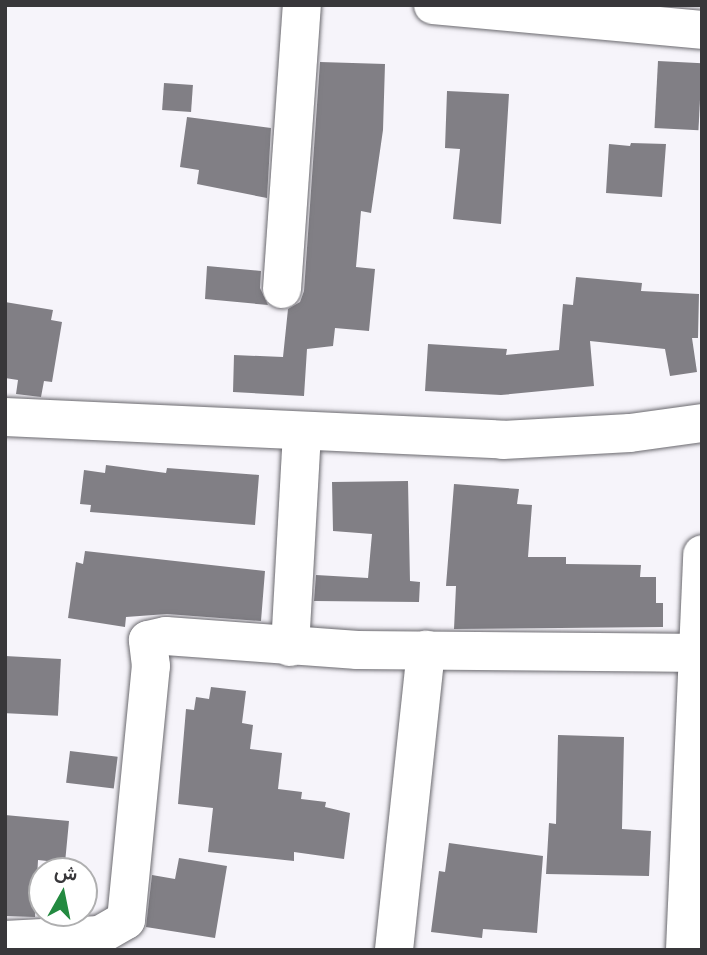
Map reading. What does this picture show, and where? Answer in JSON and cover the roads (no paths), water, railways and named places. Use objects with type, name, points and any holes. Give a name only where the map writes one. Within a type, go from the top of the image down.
[{"type":"street","points":[[282,289],[302,5]]},
{"type":"street","points":[[433,5],[702,30]]},
{"type":"street","points":[[5,417],[503,440],[629,433],[702,424]]},
{"type":"street","points":[[290,647],[302,432]]},
{"type":"street","points":[[685,950],[700,653],[702,554]]},
{"type":"street","points":[[5,940],[100,935],[126,920],[151,666],[148,640],[166,636],[290,647],[700,653]]},
{"type":"street","points":[[394,950],[426,650]]}]
